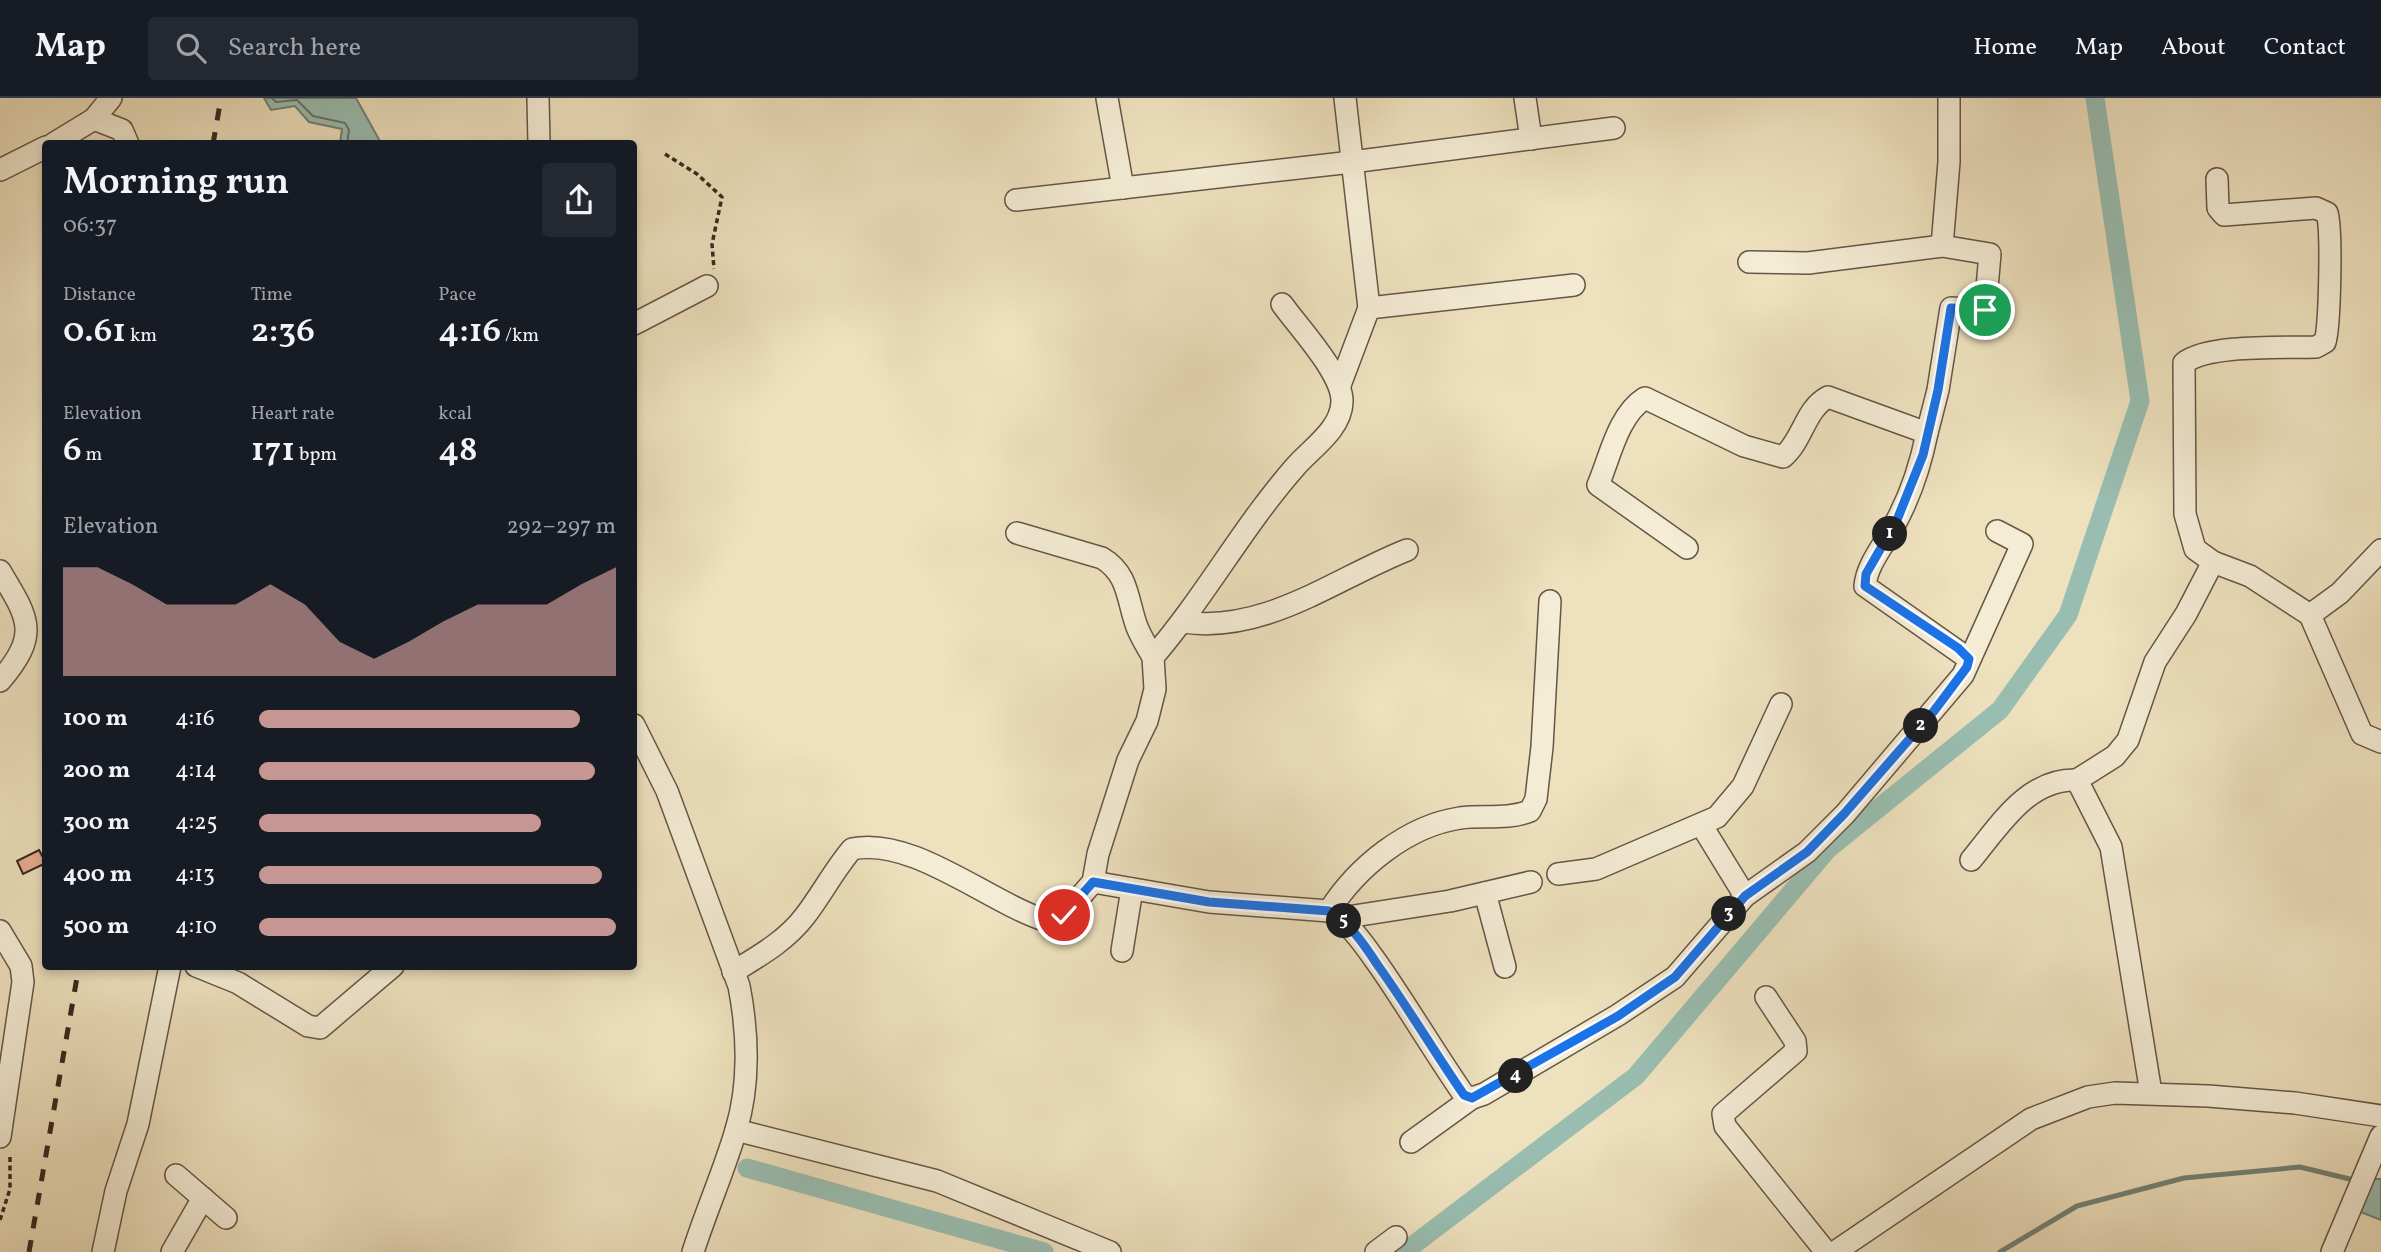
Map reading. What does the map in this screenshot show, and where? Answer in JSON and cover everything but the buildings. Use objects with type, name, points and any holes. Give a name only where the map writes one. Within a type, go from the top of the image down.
[{"type":"street","points":[[59,140],[94,118],[111,98]]},
{"type":"street","points":[[538,98],[539,140]]},
{"type":"street","points":[[1107,98],[1123,188]]},
{"type":"street","points":[[1153,657],[1183,622],[1223,560],[1278,487],[1339,419],[1340,385],[1369,308],[1345,98]]},
{"type":"street","points":[[1525,98],[1531,139]]},
{"type":"street","points":[[1942,246],[1949,162],[1949,98]]},
{"type":"street","points":[[94,118],[122,130],[126,140]]},
{"type":"street","points":[[1016,200],[1352,162],[1614,128]]},
{"type":"street","points":[[0,170],[42,150]]},
{"type":"street","points":[[2217,179],[2218,208],[2224,215],[2316,208],[2327,213],[2331,225],[2328,276],[2330,327],[2325,342],[2316,347],[2218,352],[2191,358],[2183,363],[2182,445],[2187,531],[2195,549],[2213,562],[2250,576],[2309,615],[2362,734],[2381,742]]},
{"type":"street","points":[[1749,262],[1808,263],[1942,246],[1990,254],[1985,310],[1951,308],[1938,390],[1927,433],[1906,500],[1866,574],[1865,586],[1969,659]]},
{"type":"street","points":[[1369,308],[1574,285]]},
{"type":"street","points":[[637,322],[707,286]]},
{"type":"street","points":[[1282,304],[1340,385]]},
{"type":"street","points":[[1687,548],[1598,485],[1622,424],[1634,405],[1644,398],[1744,446],[1783,457],[1802,433],[1817,403],[1828,397],[1927,433]]},
{"type":"street","points":[[1411,1142],[1472,1098],[1618,1016],[1675,977],[1745,896],[1807,852],[1844,814],[1956,684],[2022,544],[1997,531]]},
{"type":"street","points":[[733,972],[769,950],[805,917],[852,849],[866,846],[922,861],[1047,920],[1056,921],[1064,915],[1093,882],[1098,854],[1128,760],[1147,721],[1155,689],[1153,657],[1137,625],[1122,575],[1115,565],[1102,558],[1017,533]]},
{"type":"street","points":[[1183,622],[1222,624],[1264,615],[1407,550]]},
{"type":"street","points":[[2309,615],[2340,593],[2381,550]]},
{"type":"street","points":[[1971,860],[2017,805],[2045,783],[2077,780],[2115,756],[2128,740],[2155,662],[2186,614],[2213,562]]},
{"type":"street","points":[[0,571],[21,606],[27,638],[21,652],[0,681]]},
{"type":"street","points":[[1335,914],[1343,890],[1367,866],[1421,830],[1460,818],[1516,816],[1530,811],[1536,799],[1542,747],[1550,601]]},
{"type":"street","points":[[1558,874],[1596,869],[1717,817],[1743,786],[1781,704]]},
{"type":"street","points":[[637,731],[667,792],[743,1006],[744,1080],[736,1130],[693,1252]]},
{"type":"street","points":[[2077,780],[2111,847],[2124,911],[2151,1093]]},
{"type":"street","points":[[1702,825],[1745,896]]},
{"type":"street","points":[[1093,882],[1209,902],[1335,914],[1485,893],[1531,882]]},
{"type":"street","points":[[1122,951],[1132,890]]},
{"type":"street","points":[[1485,893],[1505,967]]},
{"type":"street","points":[[1335,914],[1412,1012],[1464,1095],[1472,1098]]},
{"type":"street","points":[[0,931],[21,966],[23,982],[2,1107],[5,1139]]},
{"type":"street","points":[[103,1252],[116,1191],[130,1155],[141,1111],[169,970]]},
{"type":"street","points":[[206,970],[238,983],[308,1026],[320,1028],[388,970]]},
{"type":"street","points":[[1766,997],[1795,1041],[1796,1051],[1723,1114],[1725,1126],[1826,1252]]},
{"type":"street","points":[[1835,1252],[2031,1119],[2088,1097],[2115,1093],[2151,1093],[2295,1103],[2381,1116]]},
{"type":"street","points":[[736,1130],[937,1181],[1110,1252]]},
{"type":"street","points":[[2336,1245],[2381,1136]]},
{"type":"street","points":[[176,1175],[226,1218]]},
{"type":"street","points":[[172,1252],[203,1198]]},
{"type":"street","points":[[1377,1252],[1396,1237]]},
{"type":"path","points":[[666,154],[697,174],[722,197],[712,244],[715,276],[707,286]]},
{"type":"path","points":[[0,1220],[10,1189],[5,1139]]},
{"type":"water","points":[[264,98],[356,98],[379,140],[340,140],[342,129],[309,122],[295,106],[271,110]]},
{"type":"water","points":[[2372,1179],[2381,1179],[2381,1220],[2358,1211]]},
{"type":"waterway","points":[[1404,1252],[1636,1076],[1828,849],[2000,710],[2068,615],[2140,401],[2095,98]]},
{"type":"waterway","points":[[2000,1252],[2077,1206],[2184,1178],[2300,1167],[2358,1181]]},
{"type":"waterway","points":[[747,1168],[1044,1252]]},
{"type":"railway","points":[[214,140],[221,98]]},
{"type":"railway","points":[[29,1252],[78,970]]},
{"type":"route","points":[[1064,915],[1093,882],[1209,902],[1311,907],[1329,911],[1341,918],[1360,939],[1412,1012],[1464,1095],[1472,1098],[1513,1078],[1618,1016],[1675,977],[1745,896],[1807,852],[1844,814],[1963,675],[1969,659],[1958,648],[1874,595],[1865,586],[1866,574],[1897,520],[1923,455],[1938,390],[1951,308],[1985,310]]}]
